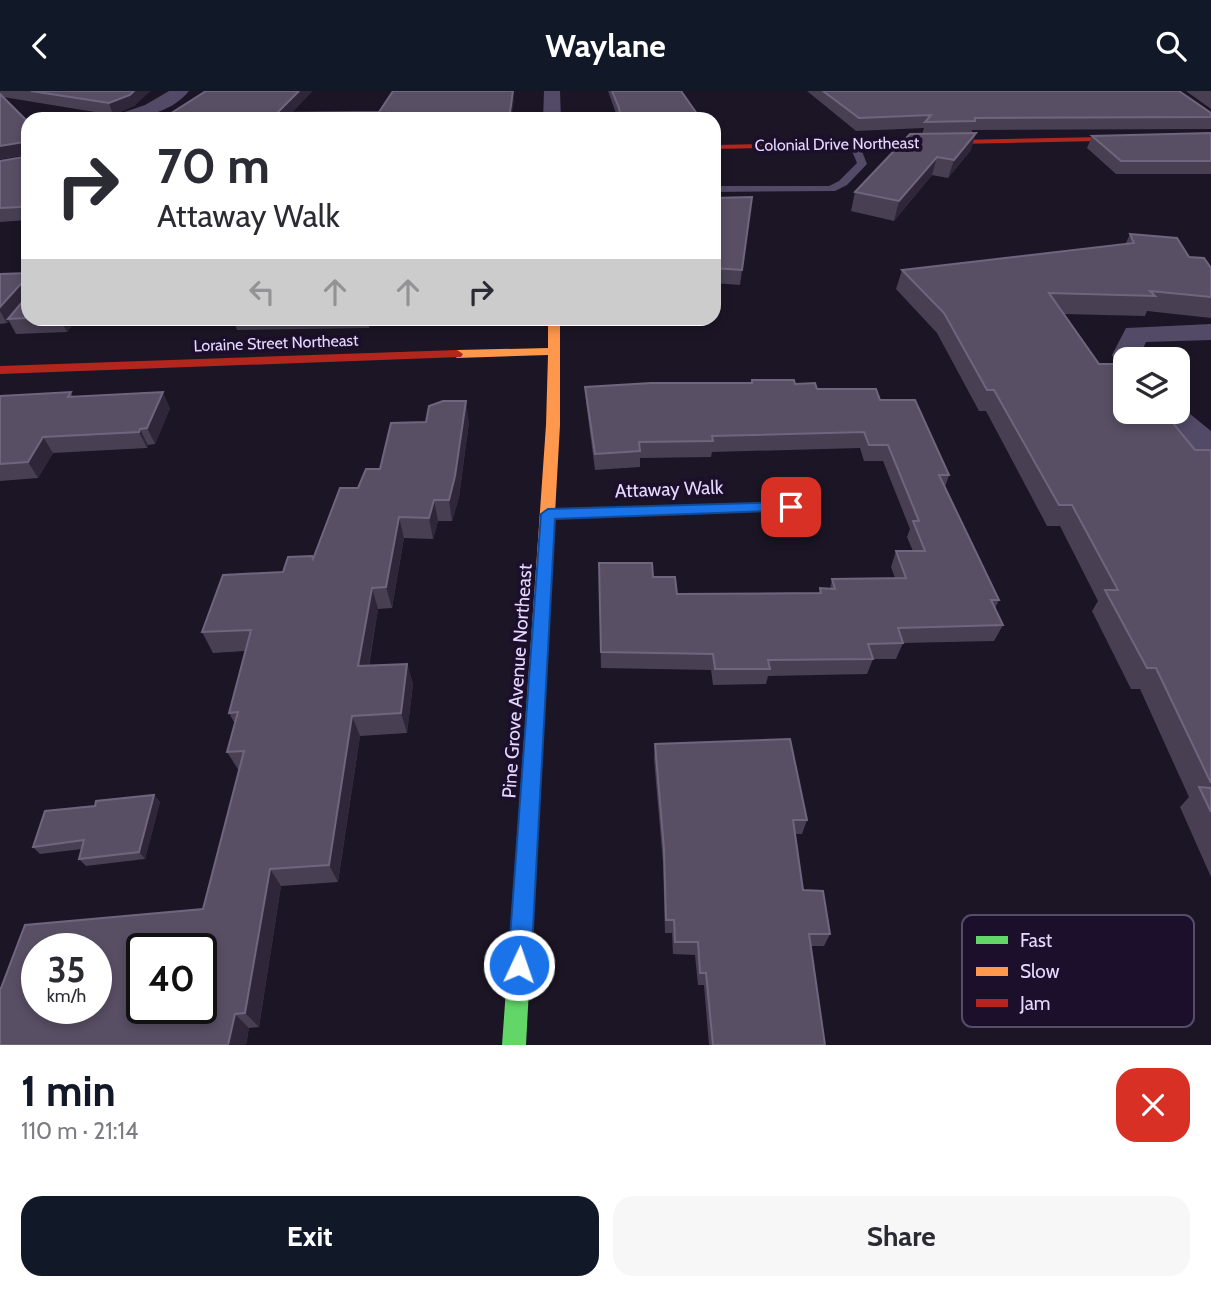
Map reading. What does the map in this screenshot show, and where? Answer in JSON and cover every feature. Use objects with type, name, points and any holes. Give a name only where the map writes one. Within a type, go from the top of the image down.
[{"type":"street","points":[[142,112],[181,91]]},
{"type":"street","points":[[552,91],[552,112]]},
{"type":"street","name":"Colonial Drive Northeast","points":[[721,147],[1211,137]]},
{"type":"street","name":"Pine Grove Avenue Northeast","points":[[514,1045],[554,425],[554,326]]},
{"type":"street","points":[[1130,347],[1136,334],[1211,332]]},
{"type":"street","name":"Loraine Street Northeast","points":[[0,370],[553,351]]},
{"type":"street","points":[[1184,424],[1211,447]]},
{"type":"street","name":"Attaway Walk","points":[[548,514],[791,507]]},
{"type":"lane","points":[[721,190],[831,189],[843,183],[862,164],[854,144]]},
{"type":"building","points":[[31,91],[134,91],[109,103]]},
{"type":"building","points":[[206,91],[299,91],[278,112],[173,112]]},
{"type":"building","points":[[393,91],[513,91],[510,112],[379,112]]},
{"type":"building","points":[[612,91],[681,91],[696,112],[620,112]]},
{"type":"building","points":[[823,91],[1179,91],[1211,113],[1211,117],[975,118],[975,121],[925,122],[931,115],[859,118]]},
{"type":"building","points":[[0,94],[21,115],[21,142],[0,146]]},
{"type":"building","points":[[976,133],[954,160],[937,157],[899,201],[855,192],[910,134]]},
{"type":"building","points":[[1211,133],[1211,161],[1121,161],[1092,136]]},
{"type":"building","points":[[21,158],[20,207],[0,208],[0,161]]},
{"type":"building","points":[[752,197],[742,270],[721,268],[721,198]]},
{"type":"building","points":[[1130,234],[1177,238],[1189,257],[1204,258],[1211,268],[1211,297],[1150,291],[1155,296],[1049,293],[1099,364],[1113,364],[1113,424],[1174,424],[1195,450],[1211,450],[1211,783],[1156,668],[1147,668],[1105,590],[1118,590],[1072,505],[1059,505],[994,390],[987,390],[944,313],[902,270],[1134,243]]},
{"type":"building","points":[[21,273],[21,284],[0,307],[0,274]]},
{"type":"building","points":[[21,303],[21,318],[8,319]]},
{"type":"building","points":[[752,380],[794,380],[795,384],[815,383],[817,389],[876,389],[880,400],[915,400],[949,475],[939,475],[999,600],[991,600],[1003,625],[898,628],[903,643],[868,644],[873,659],[768,660],[770,669],[715,669],[713,654],[601,652],[599,563],[652,563],[653,577],[675,577],[677,594],[821,593],[820,588],[835,589],[832,579],[906,578],[896,551],[925,551],[913,521],[919,521],[888,445],[869,445],[864,432],[712,436],[713,441],[639,442],[640,451],[595,454],[585,387],[651,383],[752,383]]},
{"type":"building","points":[[71,392],[68,397],[163,392],[147,428],[140,429],[139,432],[43,437],[28,462],[0,464],[0,396]]},
{"type":"building","points":[[443,401],[466,401],[449,500],[434,500],[429,518],[399,517],[386,587],[372,588],[358,666],[407,664],[401,713],[352,716],[329,865],[270,869],[245,1013],[235,1014],[228,1045],[0,1045],[0,988],[21,936],[21,1024],[112,1024],[112,933],[22,933],[25,925],[203,909],[244,751],[227,752],[238,712],[229,713],[251,630],[202,632],[223,575],[283,572],[288,557],[312,556],[313,559],[340,488],[358,488],[366,469],[380,469],[391,423],[426,422],[429,406]]},
{"type":"building","points":[[790,739],[807,820],[793,820],[803,890],[823,891],[830,934],[809,934],[825,1045],[713,1045],[706,973],[700,973],[698,942],[675,942],[674,920],[666,920],[664,849],[655,744]]},
{"type":"building","points":[[1199,787],[1211,788],[1211,812]]},
{"type":"building","points":[[154,795],[139,852],[79,859],[84,840],[33,847],[45,811],[95,806],[96,801]]},
{"type":"traffic: fast","points":[[1099,139],[1211,137]]},
{"type":"traffic: fast","points":[[548,514],[791,507]]},
{"type":"traffic: fast","points":[[514,1045],[534,726]]},
{"type":"traffic: slow","points":[[534,726],[553,425],[554,326]]},
{"type":"traffic: slow","points":[[457,354],[553,351]]},
{"type":"traffic: jam","points":[[721,147],[1099,139]]},
{"type":"traffic: jam","points":[[0,370],[457,354]]},
{"type":"route","points":[[519,965],[548,514],[791,507]]}]
